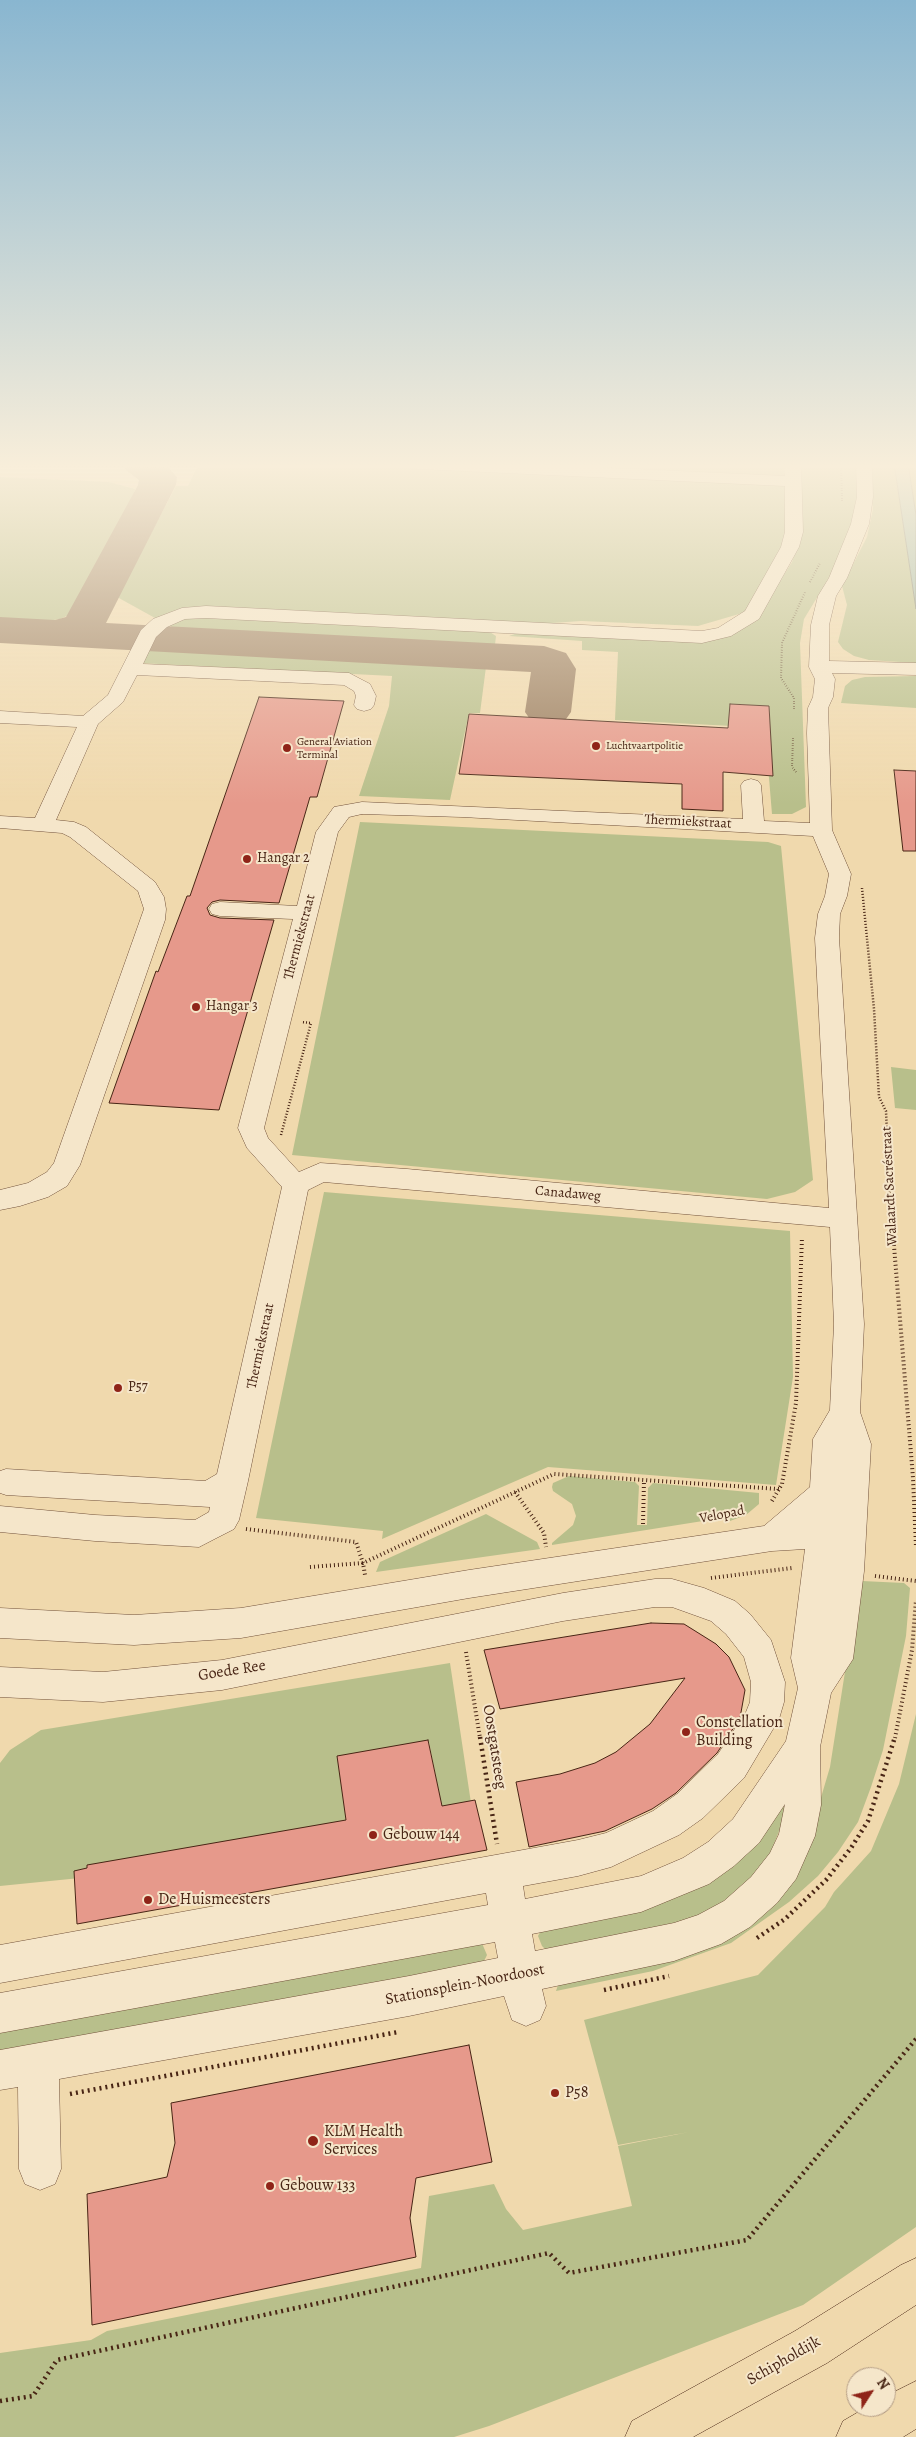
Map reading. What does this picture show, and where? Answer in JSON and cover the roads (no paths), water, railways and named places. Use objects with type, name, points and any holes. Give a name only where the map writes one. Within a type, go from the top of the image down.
[{"type":"main road","name":"Schipholdijk","points":[[648,2437],[811,2347],[916,2280]]},
{"type":"main road","points":[[859,2437],[916,2404]]},
{"type":"street","points":[[43,825],[88,726],[88,722],[116,698],[152,628],[182,614],[206,612],[685,636],[714,635],[733,628],[752,615],[773,577]]},
{"type":"street","points":[[837,1526],[856,1444],[845,1412],[849,1324],[827,938],[829,914],[836,896],[840,874],[822,830],[817,775],[818,708],[823,697],[825,680],[819,663],[820,625],[827,596],[839,577]]},
{"type":"street","points":[[819,663],[859,669],[876,666],[916,669]]},
{"type":"street","points":[[131,669],[349,679],[363,688],[366,696],[364,704]]},
{"type":"street","points":[[0,717],[88,722]]},
{"type":"street","points":[[751,785],[754,825]]},
{"type":"street","name":"Thermiekstraat","points":[[0,1519],[95,1528],[199,1534],[234,1520],[232,1481],[296,1185],[256,1142],[251,1128],[327,832],[342,812],[362,808],[462,811],[822,830]]},
{"type":"street","points":[[0,822],[43,825],[66,828],[78,832],[147,887],[153,897],[155,909],[67,1165],[57,1179],[38,1190],[20,1197],[0,1200]]},
{"type":"street","points":[[220,909],[306,913]]},
{"type":"street","name":"Canadaweg","points":[[296,1185],[320,1172],[417,1179],[802,1216],[843,1218]]},
{"type":"street","points":[[837,1526],[825,1493],[828,1439],[845,1412]]},
{"type":"street","points":[[6,1482],[209,1494],[232,1481]]},
{"type":"street","points":[[0,1623],[134,1630],[241,1623],[469,1584],[770,1523],[825,1493]]},
{"type":"street","points":[[770,1523],[796,1537],[837,1526]]},
{"type":"street","name":"Stationsplein-Noordoost","points":[[0,2070],[384,2001],[523,1990],[561,1967],[674,1942],[707,1930],[737,1914],[764,1890],[783,1866],[796,1836],[803,1805],[802,1747],[815,1688],[808,1658],[837,1526]]},
{"type":"street","name":"Goede Ree","points":[[0,1682],[104,1686],[222,1675],[461,1626],[563,1607],[655,1593],[672,1593],[710,1605],[723,1611],[738,1624],[759,1651],[768,1682],[767,1702],[761,1719],[731,1766],[690,1806],[666,1823],[611,1849],[578,1858],[501,1872]]},
{"type":"street","name":"Stationsplein-Noordoost","points":[[0,2013],[511,1920],[641,1894],[669,1884],[696,1871],[721,1854],[746,1831],[802,1747]]},
{"type":"street","points":[[0,1964],[501,1872],[523,1990]]},
{"type":"street","points":[[38,2063],[40,2169]]},
{"type":"place","name":"Luchtvaartpolitie","points":[[596,746]]},
{"type":"place","name":"General Aviation Terminal","points":[[287,748]]},
{"type":"place","name":"Hangar 2","points":[[247,859]]},
{"type":"place","name":"Hangar 3","points":[[196,1007]]},
{"type":"place","name":"P57","points":[[118,1388]]},
{"type":"place","name":"Constellation Building","points":[[686,1732]]},
{"type":"place","name":"Gebouw 144","points":[[373,1835]]},
{"type":"place","name":"De Huismeesters","points":[[148,1900]]},
{"type":"place","name":"P58","points":[[555,2093]]},
{"type":"place","name":"KLM Health Services","points":[[313,2141]]},
{"type":"place","name":"Gebouw 133","points":[[270,2186]]}]
